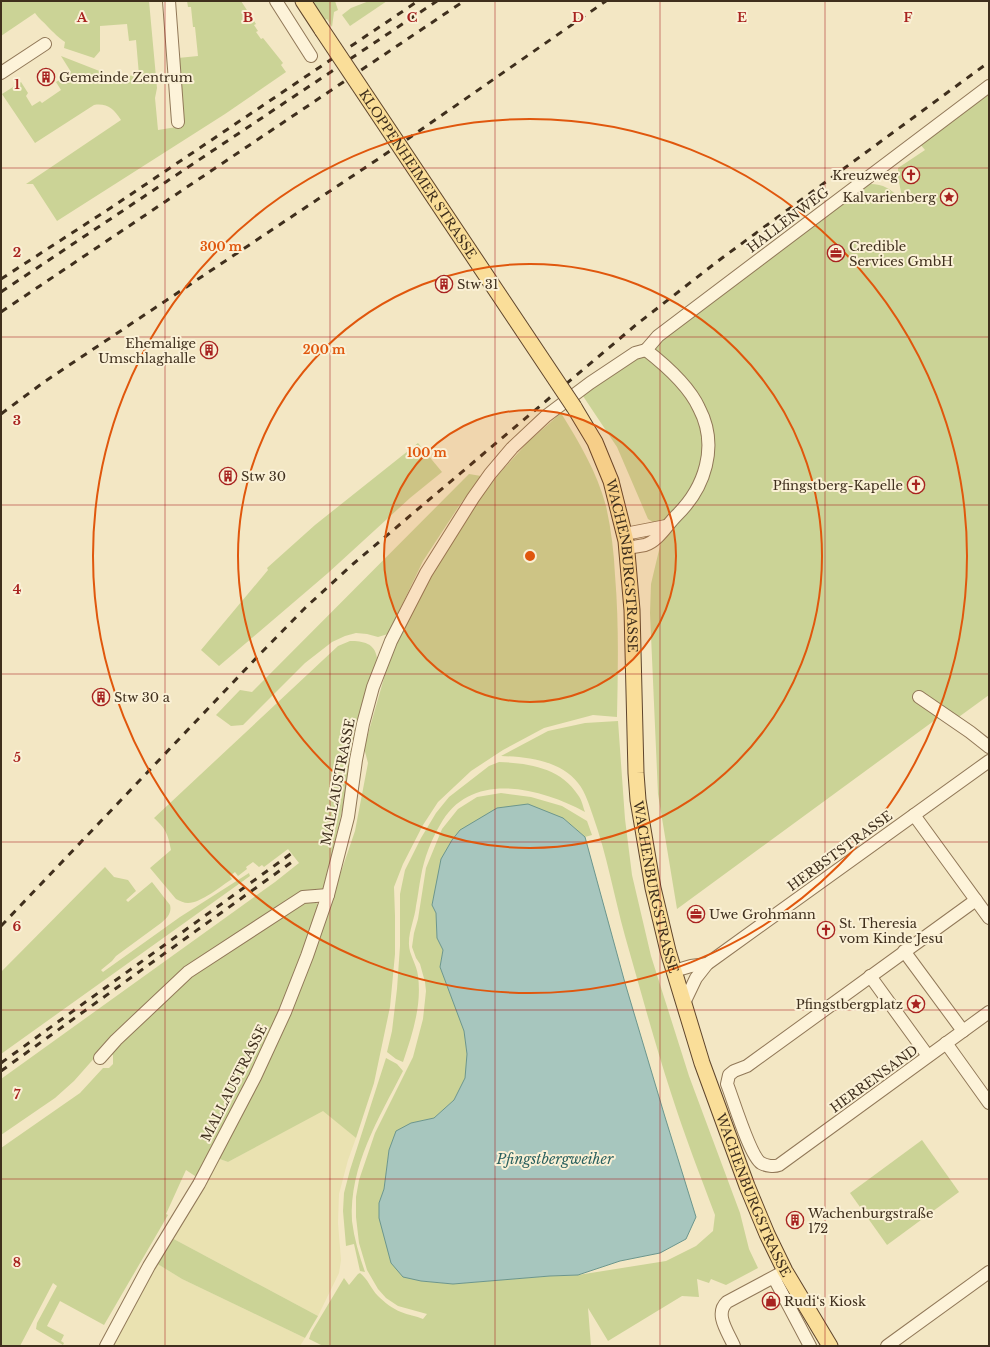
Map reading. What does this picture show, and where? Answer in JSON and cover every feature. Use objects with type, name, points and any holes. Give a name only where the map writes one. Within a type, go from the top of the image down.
[{"type":"main road","name":"KLOPPENHEIMER STRASSE","points":[[303,1],[574,407]]},
{"type":"main road","name":"WACHENBURGSTRASSE","points":[[574,407],[595,442],[611,481],[626,541],[632,610],[638,800],[653,888],[675,974],[702,1063],[780,1275],[830,1346]]},
{"type":"street","points":[[169,1],[178,122]]},
{"type":"street","points":[[276,1],[311,56]]},
{"type":"street","points":[[1,73],[45,44]]},
{"type":"street","name":"HALLENWEG","points":[[646,350],[658,336],[989,86]]},
{"type":"street","points":[[626,541],[646,544],[660,533],[681,511],[694,494],[704,475],[708,456],[708,438],[705,422],[699,408],[688,390],[646,350]]},
{"type":"street","name":"MALLAUSTRASSE","points":[[106,1346],[149,1266],[199,1184],[255,1076],[285,1012],[307,956],[328,895],[348,817],[356,760],[363,724],[373,687],[391,641],[430,566],[473,498],[490,474],[512,448],[546,416],[584,388],[635,353],[646,350]]},
{"type":"street","points":[[919,697],[989,747]]},
{"type":"street","name":"HERBSTSTRASSE","points":[[684,1003],[696,978],[707,964],[989,761]]},
{"type":"street","points":[[914,815],[989,918]]},
{"type":"street","points":[[100,1058],[116,1040],[188,972],[303,897],[328,895]]},
{"type":"street","points":[[928,1056],[870,976],[976,900]]},
{"type":"street","points":[[904,952],[963,1031]]},
{"type":"street","name":"HERBSTSTRASSE","points":[[675,974],[691,966],[707,964]]},
{"type":"street","points":[[675,974],[689,980],[696,978]]},
{"type":"street","name":"WACHENBURGSTRASSE","points":[[774,1167],[761,1163],[753,1152],[727,1084],[728,1076],[734,1071],[747,1066],[870,976]]},
{"type":"street","name":"HERRENSAND","points":[[774,1167],[779,1165],[989,1012]]},
{"type":"street","points":[[946,1043],[989,1103]]},
{"type":"street","points":[[887,1346],[989,1272]]},
{"type":"street","points":[[734,1346],[721,1317],[723,1306],[780,1275]]},
{"type":"street","name":"WACHENBURGSTRASSE","points":[[780,1275],[810,1346]]},
{"type":"shaded area","points":[[323,1110],[356,1138],[348,1160],[339,1194],[338,1223],[341,1260],[339,1273],[318,1316],[170,1237],[217,1158],[228,1162]]},
{"type":"shaded area","points":[[156,1263],[182,1279],[305,1338],[300,1346],[113,1346]]},
{"type":"green space","points":[[1,1],[149,1],[157,88],[155,98],[158,130],[183,126],[178,58],[198,56],[191,7],[188,7],[187,1],[241,1],[256,24],[254,25],[258,31],[256,32],[261,39],[263,38],[283,63],[281,65],[286,72],[225,114],[57,221],[33,184],[26,184],[121,120],[110,108],[103,105],[94,105],[35,143],[2,94],[21,82],[28,93],[26,96],[32,106],[40,101],[42,103],[61,90],[56,82],[71,72],[61,56],[102,72],[102,78],[139,75],[136,40],[129,41],[127,24],[100,26],[100,51],[94,58],[64,48],[65,42],[58,37],[35,13],[1,36]]},
{"type":"green space","points":[[311,1],[335,1],[338,10],[334,12],[332,27],[327,19],[324,21]]},
{"type":"green space","points":[[369,1],[387,1],[350,26],[342,15],[351,8]]},
{"type":"green space","points":[[989,91],[989,695],[956,719],[946,712],[677,909],[658,794],[650,613],[651,584],[664,529],[648,519],[617,447],[583,396],[595,383],[870,184],[883,186],[900,198],[902,197],[898,177],[898,168],[925,150],[920,144]]},
{"type":"green space","points":[[561,413],[593,469],[606,506],[614,558],[617,610],[617,717],[593,715],[544,728],[503,750],[471,771],[438,802],[423,825],[403,864],[394,887],[395,954],[390,1007],[374,1083],[356,1138],[323,1111],[228,1162],[217,1158],[330,904],[355,831],[368,763],[364,748],[390,657],[404,624],[433,569],[464,520],[498,475],[528,442]]},
{"type":"green space","points":[[418,443],[442,472],[410,498],[328,573],[219,666],[201,650],[268,570],[267,568],[315,525]]},
{"type":"green space","points":[[469,474],[481,476],[459,506],[423,561],[388,634],[378,637],[356,633],[332,642],[305,663],[243,725],[231,726],[216,715],[240,690],[252,692]]},
{"type":"green space","points":[[350,641],[364,642],[368,644],[374,649],[377,658],[354,742],[343,806],[325,887],[321,891],[208,954],[97,1055],[74,1081],[55,1098],[1,1135],[1,1079],[275,882],[299,863],[288,849],[264,867],[262,865],[259,867],[253,862],[238,876],[235,872],[230,876],[232,879],[205,897],[193,902],[184,902],[176,899],[150,868],[171,850],[166,832],[154,818],[338,646]]},
{"type":"green space","points":[[618,721],[625,819],[632,875],[651,956],[689,1076],[740,1213],[749,1249],[758,1268],[726,1285],[711,1279],[709,1283],[697,1279],[699,1297],[682,1296],[608,1341],[588,1308],[591,1346],[323,1346],[309,1339],[311,1333],[344,1278],[349,1285],[360,1273],[378,1296],[398,1311],[423,1319],[427,1314],[398,1306],[386,1298],[378,1289],[367,1270],[359,1243],[356,1217],[356,1197],[359,1180],[375,1133],[413,1057],[423,1019],[426,991],[425,982],[420,964],[412,947],[426,868],[442,829],[458,809],[477,797],[501,793],[531,797],[562,806],[587,821],[592,835],[585,837],[563,818],[437,886],[432,905],[436,913],[437,938],[443,950],[440,967],[464,1029],[467,1053],[466,1077],[454,1100],[434,1118],[411,1123],[389,1150],[384,1189],[379,1203],[391,1263],[421,1281],[453,1284],[578,1275],[666,1261],[696,1246],[713,1231],[715,1215],[676,1108],[665,1073],[625,936],[602,846],[585,795],[581,787],[571,776],[554,765],[533,759],[501,756],[548,731],[585,723]]},
{"type":"green space","points":[[499,762],[533,766],[553,773],[571,786],[578,795],[585,812],[548,796],[507,788],[487,790],[469,796],[453,807],[440,825],[431,843],[420,880],[409,938],[411,955],[417,972],[419,998],[413,1031],[403,1062],[387,1052],[392,1031],[397,989],[400,946],[400,894],[405,870],[421,838],[436,813],[449,797],[489,766]]},
{"type":"green space","points":[[105,867],[114,877],[128,880],[136,891],[126,900],[128,902],[152,882],[170,905],[170,913],[161,923],[116,956],[101,970],[103,972],[180,917],[249,873],[250,876],[1,1054],[1,972]]},
{"type":"green space","points":[[304,901],[315,901],[319,910],[278,1020],[199,1175],[195,1176],[186,1170],[166,1214],[168,1215],[104,1325],[60,1301],[47,1326],[64,1335],[61,1341],[64,1343],[63,1345],[36,1329],[37,1323],[57,1286],[53,1283],[20,1346],[1,1346],[1,1148],[80,1093],[103,1068],[109,1068],[113,1064],[113,1055],[111,1054],[114,1047],[189,975]]},
{"type":"green space","points":[[386,1058],[397,1064],[403,1071],[367,1143],[355,1181],[352,1201],[353,1227],[365,1272],[360,1271],[354,1244],[346,1246],[343,1211],[344,1193]]},
{"type":"green space","points":[[922,1140],[959,1192],[887,1245],[850,1193]]},
{"type":"green space","points":[[170,1237],[318,1316],[305,1338],[182,1279],[156,1263]]},
{"type":"water","name":"Pfingstbergweiher","points":[[528,804],[563,818],[585,837],[625,983],[696,1217],[686,1239],[660,1253],[620,1261],[578,1275],[453,1284],[421,1281],[403,1277],[391,1263],[379,1218],[379,1203],[384,1189],[389,1150],[396,1131],[411,1123],[434,1118],[454,1100],[465,1078],[467,1054],[464,1031],[440,967],[443,950],[437,938],[436,913],[432,905],[441,859],[452,840],[460,830],[497,808]]},
{"type":"railway","points":[[1,279],[112,207],[418,1]]},
{"type":"railway","points":[[1,292],[437,1]]},
{"type":"railway","points":[[1,312],[464,1]]},
{"type":"railway","points":[[1,414],[44,382],[402,143],[606,1]]},
{"type":"railway","points":[[1,926],[261,653],[306,607],[353,564],[637,324],[718,261],[989,62]]},
{"type":"railway","points":[[1,1063],[292,853]]},
{"type":"railway","points":[[1,1071],[296,859]]},
{"type":"place","name":"Gemeinde Zentrum","points":[[46,77]]},
{"type":"place","name":"Kreuzweg","points":[[911,175]]},
{"type":"place","name":"Kalvarienberg","points":[[949,197]]},
{"type":"place","name":"Credible Services GmbH","points":[[836,253]]},
{"type":"place","name":"Stw 31","points":[[444,284]]},
{"type":"place","name":"Ehemalige Umschlaghalle","points":[[209,350]]},
{"type":"place","name":"Stw 30","points":[[228,476]]},
{"type":"place","name":"Pfingstberg-Kapelle","points":[[916,485]]},
{"type":"place","name":"Stw 30 a","points":[[101,697]]},
{"type":"place","name":"Uwe Grohmann","points":[[696,914]]},
{"type":"place","name":"St. Theresia vom Kinde Jesu","points":[[826,930]]},
{"type":"place","name":"Pfingstbergplatz","points":[[916,1004]]},
{"type":"place","name":"Wachenburgstraße 172","points":[[795,1220]]},
{"type":"place","name":"Rudi‘s Kiosk","points":[[771,1301]]}]
